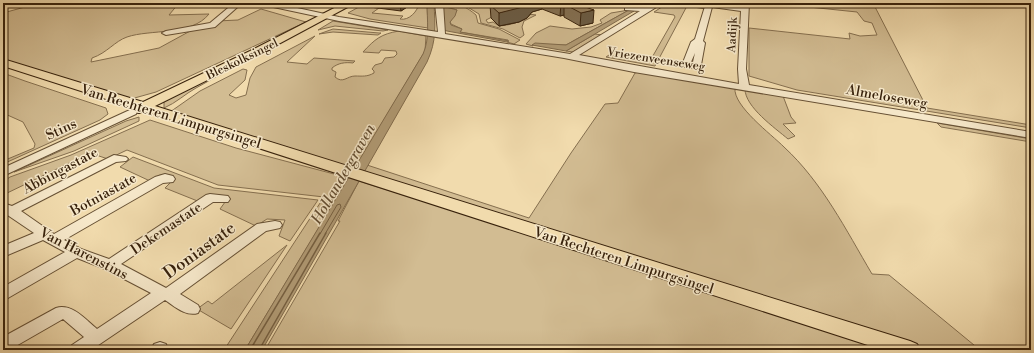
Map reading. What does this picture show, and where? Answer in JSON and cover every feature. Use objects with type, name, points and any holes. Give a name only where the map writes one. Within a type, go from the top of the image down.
[{"type":"main road","name":"Bleskolksingel","points":[[323,16],[342,3]]},
{"type":"main road","name":"Bleskolksingel","points":[[134,108],[351,3]]},
{"type":"main road","name":"Van Rechteren Limpurgsingel","points":[[3,62],[134,108]]},
{"type":"main road","name":"Van Rechteren Limpurgsingel","points":[[3,69],[323,163],[344,171],[910,350]]},
{"type":"street","points":[[166,33],[212,25],[238,3]]},
{"type":"street","name":"Vriezenveenseweg","points":[[264,3],[323,16],[505,46],[544,54],[739,85]]},
{"type":"street","points":[[438,35],[439,3]]},
{"type":"street","points":[[570,57],[659,3]]},
{"type":"street","points":[[699,41],[710,4],[745,6]]},
{"type":"street","name":"Aadijk","points":[[739,85],[742,69],[745,6]]},
{"type":"street","points":[[628,8],[646,10]]},
{"type":"street","name":"Almeloseweg","points":[[739,85],[1031,135]]},
{"type":"street","name":"Stins","points":[[3,166],[134,108]]},
{"type":"street","name":"Stins","points":[[3,172],[134,108]]},
{"type":"street","name":"Abbingastate","points":[[8,209],[114,158],[122,159]]},
{"type":"street","name":"Botniastate","points":[[3,252],[48,237],[159,180],[169,179]]},
{"type":"street","name":"Dekemastate","points":[[110,265],[210,198],[224,199]]},
{"type":"street","name":"Van Harenstins","points":[[8,209],[48,237],[76,252],[110,265],[166,294]]},
{"type":"street","name":"Doniastate","points":[[192,309],[166,294],[262,227],[275,225]]},
{"type":"street","points":[[3,294],[76,252]]},
{"type":"street","points":[[78,350],[166,294]]},
{"type":"street","points":[[3,345],[62,312],[68,314],[96,338]]},
{"type":"shaded area","points":[[29,3],[140,3],[135,5],[179,3],[169,15],[209,14],[202,21],[182,29],[127,37],[92,58],[91,62],[159,48],[192,30],[217,21],[238,20],[261,9],[306,22],[156,92],[131,99],[3,59],[3,13],[25,7]]},
{"type":"shaded area","points":[[366,3],[374,3],[368,7],[379,8],[372,13],[403,16],[400,19],[403,19],[412,15],[417,9],[419,3],[427,3],[428,28],[370,19],[348,13]]},
{"type":"shaded area","points":[[446,3],[466,8],[476,15],[478,23],[499,29],[520,40],[514,44],[507,42],[508,40],[460,32],[462,29],[451,24],[450,22],[457,10],[446,7]]},
{"type":"shaded area","points":[[461,3],[502,3],[494,16],[486,20],[488,23],[493,22],[499,26],[518,22],[526,18],[529,15],[528,14],[536,15],[524,21],[522,27],[524,35],[520,38],[503,29],[481,23],[479,14]]},
{"type":"shaded area","points":[[780,3],[873,3],[927,108],[1031,125],[1031,128],[797,90],[749,76],[749,28],[850,39],[849,33],[860,36],[877,35],[872,23],[864,21],[857,12]]},
{"type":"shaded area","points":[[662,4],[707,6],[706,9],[687,6],[655,66],[606,57],[609,55],[650,61],[675,17],[674,15],[654,12],[665,5]]},
{"type":"shaded area","points":[[629,10],[566,45],[532,45],[533,46],[526,44],[536,33],[550,26],[572,29],[591,27],[602,23],[600,20],[611,13]]},
{"type":"shaded area","points":[[333,21],[388,30],[383,31],[335,26],[318,30]]},
{"type":"shaded area","points":[[333,29],[381,33],[378,35],[333,32],[319,34]]},
{"type":"shaded area","points":[[399,31],[426,36],[425,51],[354,170],[307,156],[290,148],[170,112],[200,91],[243,69],[247,70],[245,80],[229,95],[236,98],[246,95],[250,78],[256,67],[315,36],[287,62],[307,64],[314,58],[355,61],[353,63],[344,63],[334,66],[332,70],[336,72],[335,77],[343,80],[352,76],[369,75],[374,73],[372,69],[375,65],[382,63],[385,58],[394,57],[397,54],[396,51],[381,50],[379,53],[363,52],[379,38]]},
{"type":"shaded area","points":[[595,34],[602,35],[573,52],[566,51]]},
{"type":"shaded area","points":[[265,52],[204,83],[173,104],[164,108],[164,101],[256,55]]},
{"type":"shaded area","points":[[639,72],[735,88],[736,95],[746,111],[798,161],[822,191],[872,274],[889,275],[980,350],[929,350],[363,173],[367,165],[529,218],[605,104],[618,103],[635,73]]},
{"type":"shaded area","points":[[3,73],[106,108],[108,114],[100,120],[3,164],[3,161],[34,148],[35,144],[23,122],[3,113]]},
{"type":"shaded area","points":[[745,89],[783,96],[791,117],[796,123],[783,124],[795,136],[788,139],[762,117],[750,103],[746,96]]},
{"type":"shaded area","points":[[139,117],[139,121],[74,151],[14,172],[126,121]]},
{"type":"shaded area","points":[[150,120],[236,148],[349,178],[245,350],[224,350],[324,197],[218,185],[127,150],[108,159],[90,153],[3,195],[3,182],[10,177],[71,155]]},
{"type":"shaded area","points":[[937,123],[1031,139],[1031,142],[941,127]]},
{"type":"shaded area","points":[[133,157],[214,188],[318,200],[290,241],[279,236],[285,220],[267,219],[256,226],[220,209],[228,198],[200,202],[165,188],[175,178],[160,175],[150,181],[120,167]]},
{"type":"shaded area","points":[[359,181],[894,350],[265,350],[340,221],[338,221]]},
{"type":"shaded area","points":[[287,245],[231,329],[197,309],[208,301],[212,304]]},
{"type":"water","points":[[427,3],[434,3],[435,26],[434,40],[427,62],[262,350],[245,350],[423,54],[427,42]]},
{"type":"water","points":[[441,3],[446,3],[446,7],[457,10],[455,16],[450,22],[451,25],[462,29],[460,32],[509,41],[507,42],[444,30]]},
{"type":"water","points":[[629,10],[634,11],[566,51],[532,45],[535,43],[566,45]]},
{"type":"building","points":[[497,3],[528,3],[527,5],[519,8],[499,13],[490,5]]},
{"type":"building","points":[[574,3],[594,10],[581,13],[564,4]]},
{"type":"water label","name":"Hollandergraven","points":[[343,174]]}]
